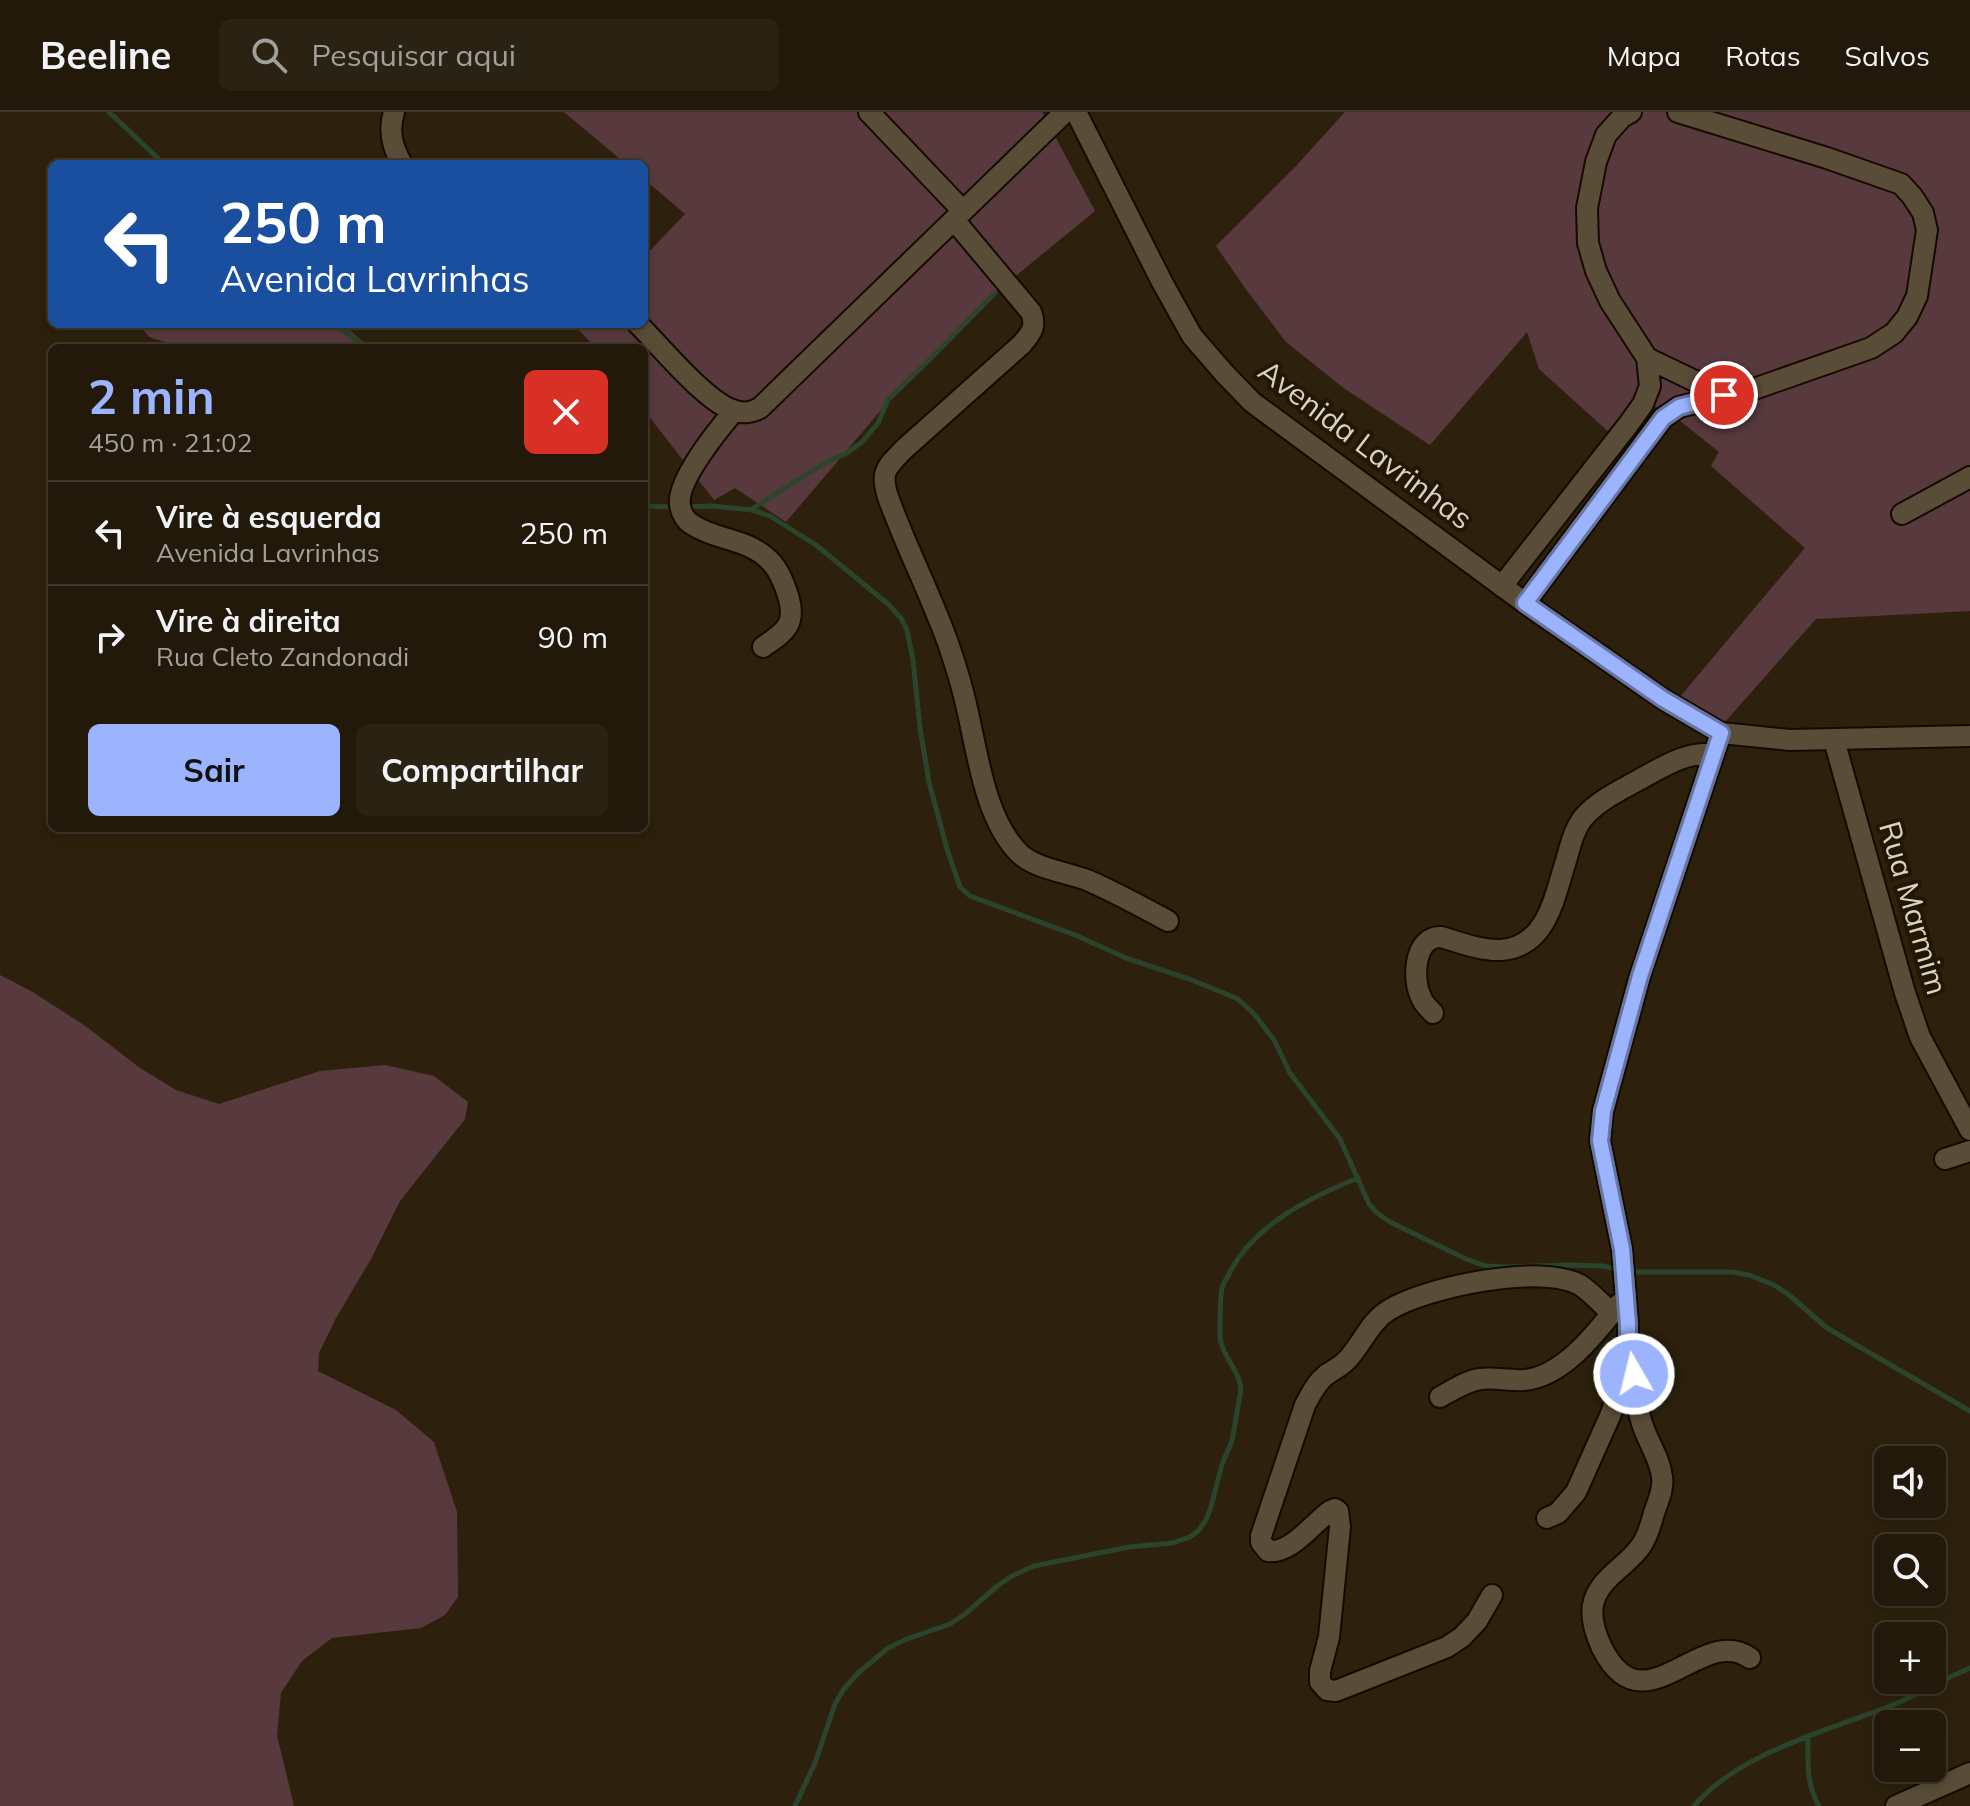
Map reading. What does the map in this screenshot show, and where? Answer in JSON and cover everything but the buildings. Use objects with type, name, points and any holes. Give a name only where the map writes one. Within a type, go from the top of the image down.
[{"type":"street","points":[[394,112],[390,134],[400,160]]},
{"type":"street","points":[[869,112],[958,215],[1031,312],[1034,326],[1022,344],[903,450],[883,475],[888,497],[948,645],[968,711],[984,781],[1001,827],[1012,844],[1031,861],[1089,881],[1168,921]]},
{"type":"street","points":[[642,328],[718,402],[734,411],[754,412],[1065,112]]},
{"type":"street","name":"Avenida Lavrinhas","points":[[1076,112],[1192,336],[1252,402],[1525,603],[1663,699],[1721,733]]},
{"type":"street","points":[[1502,586],[1643,404],[1650,386],[1647,358],[1610,301],[1596,271],[1588,243],[1587,208],[1596,162],[1606,135],[1622,117],[1631,112]]},
{"type":"street","points":[[1525,603],[1663,418],[1679,407],[1754,389],[1871,348],[1894,333],[1907,317],[1917,296],[1927,230],[1923,213],[1901,184],[1678,112]]},
{"type":"street","points":[[1647,358],[1724,395]]},
{"type":"street","points":[[734,411],[700,455],[680,498],[682,514],[693,525],[751,547],[777,568],[792,620],[781,634],[763,647]]},
{"type":"street","points":[[1902,514],[1970,477]]},
{"type":"street","points":[[1750,1658],[1743,1653],[1724,1651],[1640,1682],[1624,1676],[1615,1668],[1600,1643],[1594,1625],[1594,1599],[1603,1584],[1642,1544],[1662,1487],[1658,1462],[1638,1408],[1628,1348],[1623,1256],[1600,1141],[1603,1111],[1640,976],[1721,733],[1790,740],[1970,736]]},
{"type":"street","name":"Rua Marmim","points":[[1834,740],[1920,1037],[1970,1130]]},
{"type":"street","points":[[1433,1013],[1419,995],[1417,974],[1418,956],[1428,940],[1435,936],[1499,951],[1529,942],[1547,918],[1574,833],[1583,819],[1612,795],[1653,772],[1690,754],[1712,754]]},
{"type":"street","points":[[1945,1159],[1970,1151]]},
{"type":"street","points":[[1492,1595],[1477,1621],[1447,1647],[1356,1685],[1336,1691],[1327,1690],[1320,1682],[1320,1671],[1329,1637],[1340,1527],[1338,1511],[1330,1511],[1278,1551],[1268,1551],[1261,1542],[1305,1405],[1313,1389],[1349,1358],[1379,1318],[1400,1304],[1432,1292],[1465,1283],[1545,1276],[1580,1285],[1611,1313]]},
{"type":"street","points":[[1440,1397],[1483,1378],[1526,1380],[1545,1373],[1575,1354],[1627,1295]]},
{"type":"street","points":[[1547,1518],[1558,1513],[1576,1492],[1620,1389],[1628,1348]]},
{"type":"street","points":[[1896,1806],[1970,1773]]},
{"type":"shaded area","points":[[564,112],[1042,112],[1095,211],[1001,288],[898,390],[786,522],[735,488],[714,500],[648,415],[648,344],[592,344],[577,328],[648,328],[648,253],[685,214],[648,182],[648,160],[621,160]]},
{"type":"shaded area","points":[[1345,112],[1970,112],[1970,611],[1816,619],[1716,732],[1674,704],[1805,548],[1711,466],[1719,452],[1663,407],[1653,407],[1632,435],[1611,434],[1539,369],[1527,332],[1430,445],[1345,389],[1286,342],[1216,246]]},
{"type":"shaded area","points":[[141,328],[348,328],[366,344],[172,344],[149,337]]},
{"type":"shaded area","points":[[0,975],[84,1025],[140,1068],[176,1090],[219,1104],[320,1071],[385,1065],[434,1076],[468,1102],[465,1119],[400,1201],[319,1353],[318,1371],[396,1410],[434,1442],[457,1512],[458,1597],[445,1615],[421,1628],[332,1638],[302,1661],[281,1693],[277,1735],[294,1806],[0,1806]]},
{"type":"waterway","points":[[109,112],[160,160]]},
{"type":"waterway","points":[[752,509],[862,442],[878,423],[888,400],[995,293]]},
{"type":"waterway","points":[[341,328],[362,344]]},
{"type":"waterway","points":[[648,506],[674,507]]},
{"type":"waterway","points":[[684,507],[752,510],[770,516],[816,545],[901,618],[907,630],[913,660],[929,782],[960,887],[970,896],[1238,999],[1274,1040],[1290,1073],[1340,1139],[1369,1204],[1390,1222],[1486,1266],[1570,1265],[1617,1269]]},
{"type":"waterway","points":[[795,1806],[843,1690],[888,1648],[950,1624],[996,1587],[1034,1566],[1129,1547],[1173,1543],[1198,1531],[1211,1507],[1222,1464],[1232,1441],[1241,1389],[1220,1338],[1223,1284],[1241,1255],[1269,1226],[1303,1203],[1358,1178]]},
{"type":"waterway","points":[[1631,1272],[1732,1272],[1774,1285],[1827,1328],[1970,1411]]},
{"type":"waterway","points":[[1694,1806],[1712,1788],[1757,1758],[1896,1704],[1970,1668]]},
{"type":"waterway","points":[[1808,1736],[1810,1781],[1819,1806]]},
{"type":"route","points":[[1634,1374],[1628,1348],[1622,1249],[1600,1141],[1603,1111],[1640,976],[1721,733],[1663,699],[1525,603],[1663,418],[1679,407],[1724,395]]}]
